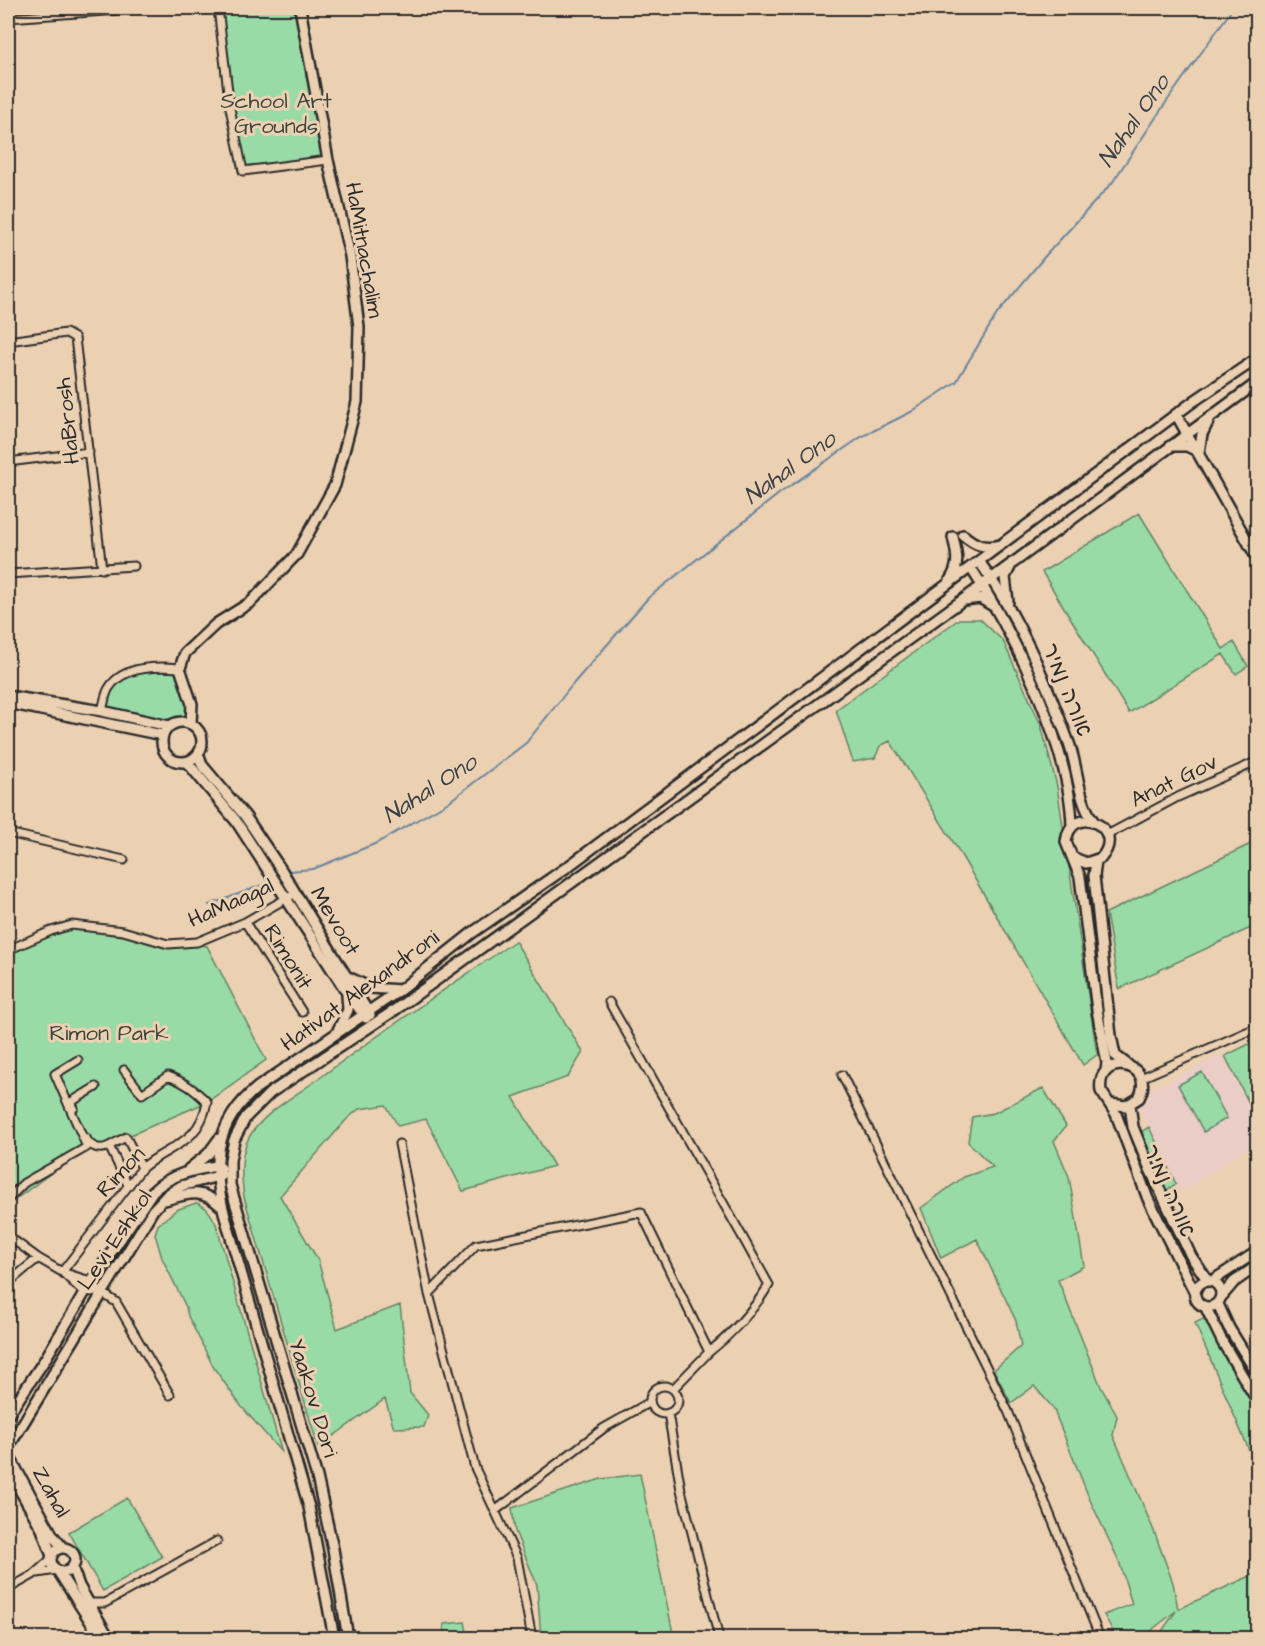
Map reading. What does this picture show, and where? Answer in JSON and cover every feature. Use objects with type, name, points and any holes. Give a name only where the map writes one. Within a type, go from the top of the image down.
[{"type":"main road","name":"HaMitnachalim","points":[[180,668],[185,653],[192,646],[216,624],[251,602],[297,554],[335,485],[357,402],[359,327],[350,256],[328,160],[300,8]]},
{"type":"main road","name":"Hativat Alexandroni","points":[[217,1178],[216,1166],[224,1132],[229,1120],[247,1096],[400,990],[472,933],[570,865],[1176,414],[1257,358]]},
{"type":"main road","name":"Hativat Alexandroni","points":[[229,1171],[234,1140],[246,1118],[270,1092],[374,1024],[578,878],[960,602],[1257,382]]},
{"type":"main road","points":[[1176,414],[1257,560]]},
{"type":"main road","points":[[1198,452],[1205,427],[1211,417]]},
{"type":"main road","points":[[1170,446],[1187,446],[1198,452]]},
{"type":"main road","points":[[963,536],[978,546],[1002,544]]},
{"type":"main road","points":[[947,585],[955,574],[958,560],[952,537]]},
{"type":"main road","name":"אורה נמיר","points":[[979,561],[1009,607],[1052,697],[1072,753],[1088,814],[1094,822]]},
{"type":"main road","points":[[1009,607],[1005,577],[1013,561]]},
{"type":"main road","name":"אורה נמיר","points":[[971,568],[1001,616],[1040,701],[1059,753],[1069,791],[1072,827]]},
{"type":"main road","points":[[960,602],[980,598],[991,603],[1001,616]]},
{"type":"main road","points":[[180,668],[192,704],[191,723]]},
{"type":"main road","points":[[8,696],[102,711],[169,726]]},
{"type":"main road","points":[[8,705],[162,735]]},
{"type":"main road","points":[[181,721],[191,723],[202,737],[198,754],[187,762],[169,758],[162,748],[162,735],[169,726],[181,721]]},
{"type":"main road","name":"Mevoot","points":[[198,754],[202,765],[245,816],[346,991],[374,1024]]},
{"type":"main road","name":"Mevoot","points":[[187,762],[236,821],[291,896],[346,976],[366,1014]]},
{"type":"main road","points":[[1072,857],[1086,864],[1096,861],[1107,850],[1107,834],[1100,825],[1082,821],[1072,827],[1066,842],[1072,857],[1080,877],[1097,1010],[1107,1063],[1100,1086],[1103,1096],[1110,1104],[1121,1107],[1135,1102],[1141,1093],[1141,1078],[1134,1068],[1115,1054],[1111,1036],[1094,876],[1096,861]]},
{"type":"main road","points":[[346,976],[371,988],[400,990]]},
{"type":"main road","points":[[336,1034],[348,1010],[346,991]]},
{"type":"main road","points":[[1106,1071],[1116,1065],[1128,1065]]},
{"type":"main road","name":"אורה נמיר","points":[[1110,1104],[1116,1114],[1148,1198],[1195,1293]]},
{"type":"main road","name":"אורה נמיר","points":[[1130,1105],[1133,1127],[1150,1169],[1191,1256],[1210,1281]]},
{"type":"main road","points":[[184,1172],[210,1152],[224,1132]]},
{"type":"main road","points":[[216,1166],[229,1171]]},
{"type":"main road","name":"Levi Eshkol","points":[[8,1415],[44,1361],[88,1287],[153,1191],[166,1180],[184,1172],[216,1166]]},
{"type":"main road","name":"Levi Eshkol","points":[[8,1448],[147,1219],[160,1202],[181,1186],[217,1178],[229,1171]]},
{"type":"main road","name":"Yaakov Dori","points":[[229,1171],[237,1212],[317,1477],[333,1549],[348,1638]]},
{"type":"main road","name":"Yaakov Dori","points":[[217,1178],[222,1207],[307,1498],[334,1638]]},
{"type":"main road","points":[[160,1202],[198,1193],[211,1198],[222,1207]]},
{"type":"main road","points":[[1257,1251],[1210,1281],[1200,1283],[1195,1293],[1196,1301],[1206,1308],[1222,1343],[1257,1402]]},
{"type":"main road","points":[[1206,1308],[1220,1300],[1234,1282],[1257,1265]]},
{"type":"main road","points":[[1210,1281],[1221,1289],[1220,1300],[1229,1328],[1257,1376]]},
{"type":"main road","name":"Zahal","points":[[8,1454],[53,1536],[63,1548]]},
{"type":"main road","name":"Zahal","points":[[8,1469],[42,1529],[51,1558]]},
{"type":"main road","points":[[57,1570],[67,1571],[74,1562],[72,1554],[63,1548],[56,1551],[51,1558],[52,1565],[101,1638]]},
{"type":"main road","points":[[72,1567],[76,1580],[109,1638]]},
{"type":"street","points":[[8,18],[147,8]]},
{"type":"street","points":[[218,8],[230,108],[243,171],[328,160]]},
{"type":"street","name":"HaBrosh","points":[[8,341],[66,333],[75,338],[102,569]]},
{"type":"street","points":[[8,462],[89,452]]},
{"type":"street","points":[[8,574],[134,566]]},
{"type":"street","points":[[102,711],[109,687],[124,673],[156,665],[180,668]]},
{"type":"street","name":"Anat Gov","points":[[1107,834],[1257,760]]},
{"type":"street","points":[[8,833],[124,860]]},
{"type":"street","name":"HaMaagal","points":[[8,950],[72,925],[123,931],[168,944],[197,942],[244,922],[291,896]]},
{"type":"street","name":"Rimonit","points":[[244,922],[302,1012]]},
{"type":"street","points":[[609,1002],[769,1285],[756,1306],[734,1332],[673,1389]]},
{"type":"street","points":[[1141,1078],[1257,1027]]},
{"type":"street","points":[[8,1199],[24,1183],[87,1147],[55,1074],[78,1060]]},
{"type":"street","name":"Rimon","points":[[62,1272],[142,1168],[151,1160],[186,1142],[193,1134],[199,1126],[207,1102],[186,1083],[168,1076],[142,1094],[124,1070]]},
{"type":"street","points":[[842,1075],[1008,1411],[1101,1638]]},
{"type":"street","points":[[96,1087],[71,1102],[88,1142],[98,1148],[109,1146],[126,1137],[142,1168]]},
{"type":"street","points":[[399,1144],[429,1294],[475,1468],[518,1558],[532,1638]]},
{"type":"street","points":[[109,1146],[129,1185]]},
{"type":"street","points":[[429,1294],[476,1245],[641,1212],[710,1352]]},
{"type":"street","points":[[8,1236],[38,1258],[102,1293],[120,1307],[170,1395]]},
{"type":"street","points":[[8,1284],[38,1258]]},
{"type":"street","points":[[658,1386],[668,1386],[673,1389],[677,1395],[678,1404],[668,1413],[655,1411],[650,1402],[651,1393],[658,1386]]},
{"type":"street","points":[[495,1511],[604,1428],[650,1402]]},
{"type":"street","points":[[668,1413],[681,1490],[719,1638]]},
{"type":"street","points":[[89,1604],[105,1603],[217,1541]]},
{"type":"street","points":[[8,1589],[33,1575],[51,1558]]},
{"type":"street","points":[[33,1575],[57,1570]]},
{"type":"street","points":[[98,1618],[98,1613],[105,1603]]},
{"type":"shaded area","points":[[1222,1055],[1257,1120],[1257,1141],[1180,1193],[1140,1108],[1150,1090]]},
{"type":"green space","name":"School Art Grounds","points":[[221,8],[298,8],[328,160],[243,171],[228,89]]},
{"type":"green space","points":[[1139,513],[1223,649],[1234,642],[1248,666],[1236,674],[1223,654],[1129,713],[1042,572]]},
{"type":"green space","points":[[959,619],[980,619],[1003,641],[1041,725],[1057,786],[1097,1055],[1083,1065],[957,848],[890,741],[880,746],[875,758],[853,762],[836,710]]},
{"type":"green space","points":[[156,665],[180,668],[192,704],[191,723],[181,721],[169,726],[102,711],[109,687],[125,673]]},
{"type":"green space","points":[[1257,841],[1257,925],[1119,989],[1106,913]]},
{"type":"green space","name":"Rimon Park","points":[[72,925],[207,946],[266,1060],[207,1102],[109,1146],[86,1147],[8,1205],[8,950]]},
{"type":"green space","points":[[515,941],[583,1052],[568,1077],[513,1097],[554,1166],[463,1191],[426,1119],[398,1126],[386,1105],[359,1109],[347,1119],[280,1196],[318,1260],[337,1329],[400,1305],[410,1393],[428,1415],[424,1427],[394,1428],[385,1399],[318,1447],[244,1197],[243,1154],[248,1138],[276,1108]]},
{"type":"green space","points":[[1257,1040],[1257,1119],[1225,1056]]},
{"type":"green space","points":[[1202,1072],[1227,1118],[1204,1132],[1178,1085]]},
{"type":"green space","points":[[1043,1088],[1066,1126],[1054,1141],[1069,1177],[1084,1266],[1058,1280],[1101,1387],[1117,1416],[1113,1435],[1154,1531],[1173,1583],[1178,1609],[1257,1573],[1257,1638],[1160,1638],[1159,1635],[1176,1611],[1145,1638],[1117,1638],[1104,1615],[1132,1604],[1119,1561],[1090,1500],[1053,1408],[1034,1386],[1011,1403],[994,1370],[1021,1346],[1016,1321],[977,1239],[941,1258],[921,1208],[964,1177],[993,1167],[968,1142],[972,1117],[994,1113]]},
{"type":"green space","points":[[1149,1127],[1176,1184],[1162,1193],[1136,1135]]},
{"type":"green space","points":[[196,1203],[206,1208],[216,1224],[282,1453],[241,1406],[214,1368],[162,1258],[155,1234],[158,1225],[176,1210]]},
{"type":"green space","points":[[1217,1312],[1257,1388],[1257,1469],[1195,1323]]},
{"type":"green space","points":[[640,1474],[674,1638],[541,1638],[537,1585],[515,1531],[512,1508],[601,1479]]},
{"type":"green space","points":[[127,1498],[162,1557],[103,1591],[69,1532]]},
{"type":"green space","points":[[465,1622],[468,1638],[443,1638],[444,1624]]},
{"type":"waterway","name":"Nahal Ono","points":[[289,871],[313,869],[377,843],[447,803],[526,743],[573,684],[648,598],[780,493],[861,437],[911,412],[956,382],[997,314],[1046,255],[1112,183],[1233,8]]},
{"type":"waterway","name":"Nahal Ono","points":[[209,905],[268,883]]}]
